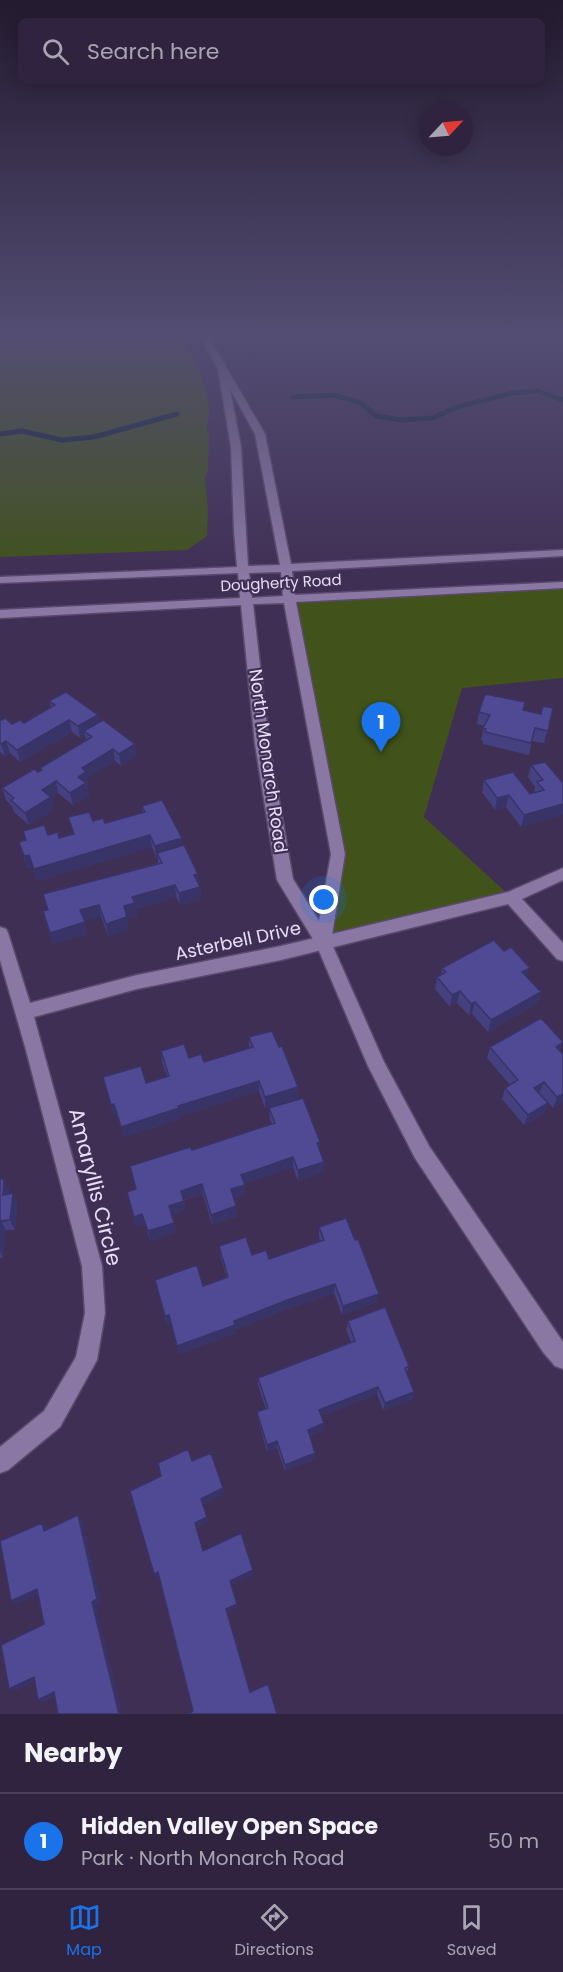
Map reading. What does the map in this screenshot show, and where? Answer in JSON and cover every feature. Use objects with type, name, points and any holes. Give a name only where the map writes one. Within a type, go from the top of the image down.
[{"type":"street","name":"North Monarch Road","points":[[230,416],[236,447],[243,569],[262,744],[285,880],[323,942],[378,1066],[422,1152],[551,1344],[563,1358]]},
{"type":"street","points":[[249,416],[260,434],[338,854],[323,942]]},
{"type":"street","name":"Dougherty Road","points":[[0,580],[563,553]]},
{"type":"street","name":"Dougherty Road","points":[[0,614],[247,599],[563,585]]},
{"type":"street","name":"Asterbell Drive","points":[[24,1012],[137,982],[323,942],[511,897],[563,874]]},
{"type":"street","points":[[511,897],[563,954]]},
{"type":"street","name":"Amaryllis Circle","points":[[0,933],[24,1012],[92,1266],[95,1313],[86,1360],[52,1419],[0,1462]]},
{"type":"green space","points":[[0,416],[209,416],[208,471],[205,478],[208,510],[207,536],[187,550],[0,557]]},
{"type":"green space","points":[[563,585],[563,678],[462,688],[424,817],[511,897],[323,942],[338,854],[289,597]]},
{"type":"building","points":[[66,692],[98,715],[78,726],[69,720],[17,750],[6,741],[0,743],[0,721],[5,718],[12,724],[20,720],[24,723],[55,705],[49,701]]},
{"type":"building","points":[[485,694],[525,702],[523,710],[541,714],[543,706],[553,708],[548,731],[535,728],[531,743],[485,732],[486,729],[483,728],[490,715],[479,712]]},
{"type":"building","points":[[103,720],[135,744],[119,754],[113,749],[82,768],[86,772],[78,777],[86,783],[70,793],[56,781],[42,790],[51,797],[25,813],[11,800],[14,798],[2,788],[34,769],[38,772],[42,770],[40,768],[92,737],[84,731]]},
{"type":"building","points":[[545,762],[563,783],[563,804],[524,815],[509,795],[497,798],[484,780],[513,772],[530,794],[544,790],[537,782],[543,780],[531,765]]},
{"type":"building","points":[[162,800],[182,838],[155,846],[150,835],[34,869],[29,855],[24,856],[19,842],[26,840],[23,831],[44,825],[48,835],[58,832],[59,838],[74,834],[68,817],[89,812],[93,821],[103,818],[105,823],[145,812],[142,806]]},
{"type":"building","points":[[184,845],[198,874],[194,875],[200,887],[179,893],[175,885],[132,897],[135,903],[124,906],[127,917],[106,924],[99,905],[80,910],[85,922],[50,933],[43,911],[48,910],[43,894],[162,863],[157,853]]},
{"type":"building","points":[[494,940],[504,951],[511,947],[530,968],[522,972],[541,992],[491,1020],[475,1002],[471,1004],[460,991],[452,995],[437,977],[446,972],[442,968]]},
{"type":"building","points":[[541,1018],[563,1042],[556,1047],[563,1054],[563,1094],[557,1097],[544,1082],[534,1088],[548,1103],[528,1115],[505,1088],[518,1080],[490,1047]]},
{"type":"building","points":[[272,1031],[279,1047],[282,1046],[298,1087],[265,1097],[259,1081],[178,1106],[179,1108],[121,1127],[114,1104],[111,1105],[103,1077],[141,1066],[146,1083],[169,1076],[161,1051],[184,1044],[189,1058],[201,1054],[204,1062],[253,1047],[249,1037]]},
{"type":"building","points":[[303,1098],[320,1142],[317,1143],[324,1162],[298,1170],[293,1157],[241,1175],[245,1185],[231,1189],[236,1206],[211,1215],[202,1184],[181,1191],[184,1201],[169,1206],[174,1223],[148,1231],[142,1214],[134,1217],[127,1192],[136,1189],[130,1166],[190,1147],[192,1150],[275,1123],[269,1108]]},
{"type":"building","points":[[0,1179],[4,1179],[3,1195],[13,1193],[10,1220],[1,1221],[0,1234]]},
{"type":"building","points":[[346,1218],[355,1240],[358,1239],[379,1294],[343,1306],[335,1284],[290,1299],[234,1321],[235,1325],[177,1346],[169,1315],[165,1316],[155,1280],[197,1265],[203,1286],[228,1277],[219,1246],[246,1237],[252,1255],[266,1250],[269,1259],[324,1240],[319,1227]]},
{"type":"building","points":[[385,1307],[409,1366],[405,1368],[414,1392],[385,1403],[378,1387],[319,1410],[324,1423],[308,1430],[315,1453],[285,1465],[277,1441],[267,1445],[257,1412],[268,1408],[258,1378],[355,1341],[348,1321]]},
{"type":"building","points":[[188,1449],[192,1461],[211,1453],[223,1488],[201,1499],[207,1517],[195,1523],[203,1551],[241,1533],[253,1570],[230,1581],[237,1604],[226,1609],[250,1692],[268,1684],[277,1714],[188,1714],[193,1711],[158,1572],[154,1574],[130,1491],[161,1476],[158,1463]]},
{"type":"building","points":[[78,1515],[97,1599],[92,1602],[119,1714],[58,1714],[54,1692],[38,1700],[34,1677],[9,1689],[1,1645],[44,1624],[37,1589],[11,1601],[0,1541],[42,1523],[44,1531]]},
{"type":"waterway","points":[[0,434],[22,431],[62,440],[94,437],[170,416]]},
{"type":"waterway","points":[[376,416],[401,420],[437,416]]},
{"type":"place","name":"Hidden Valley Open Space","points":[[381,752]]}]
